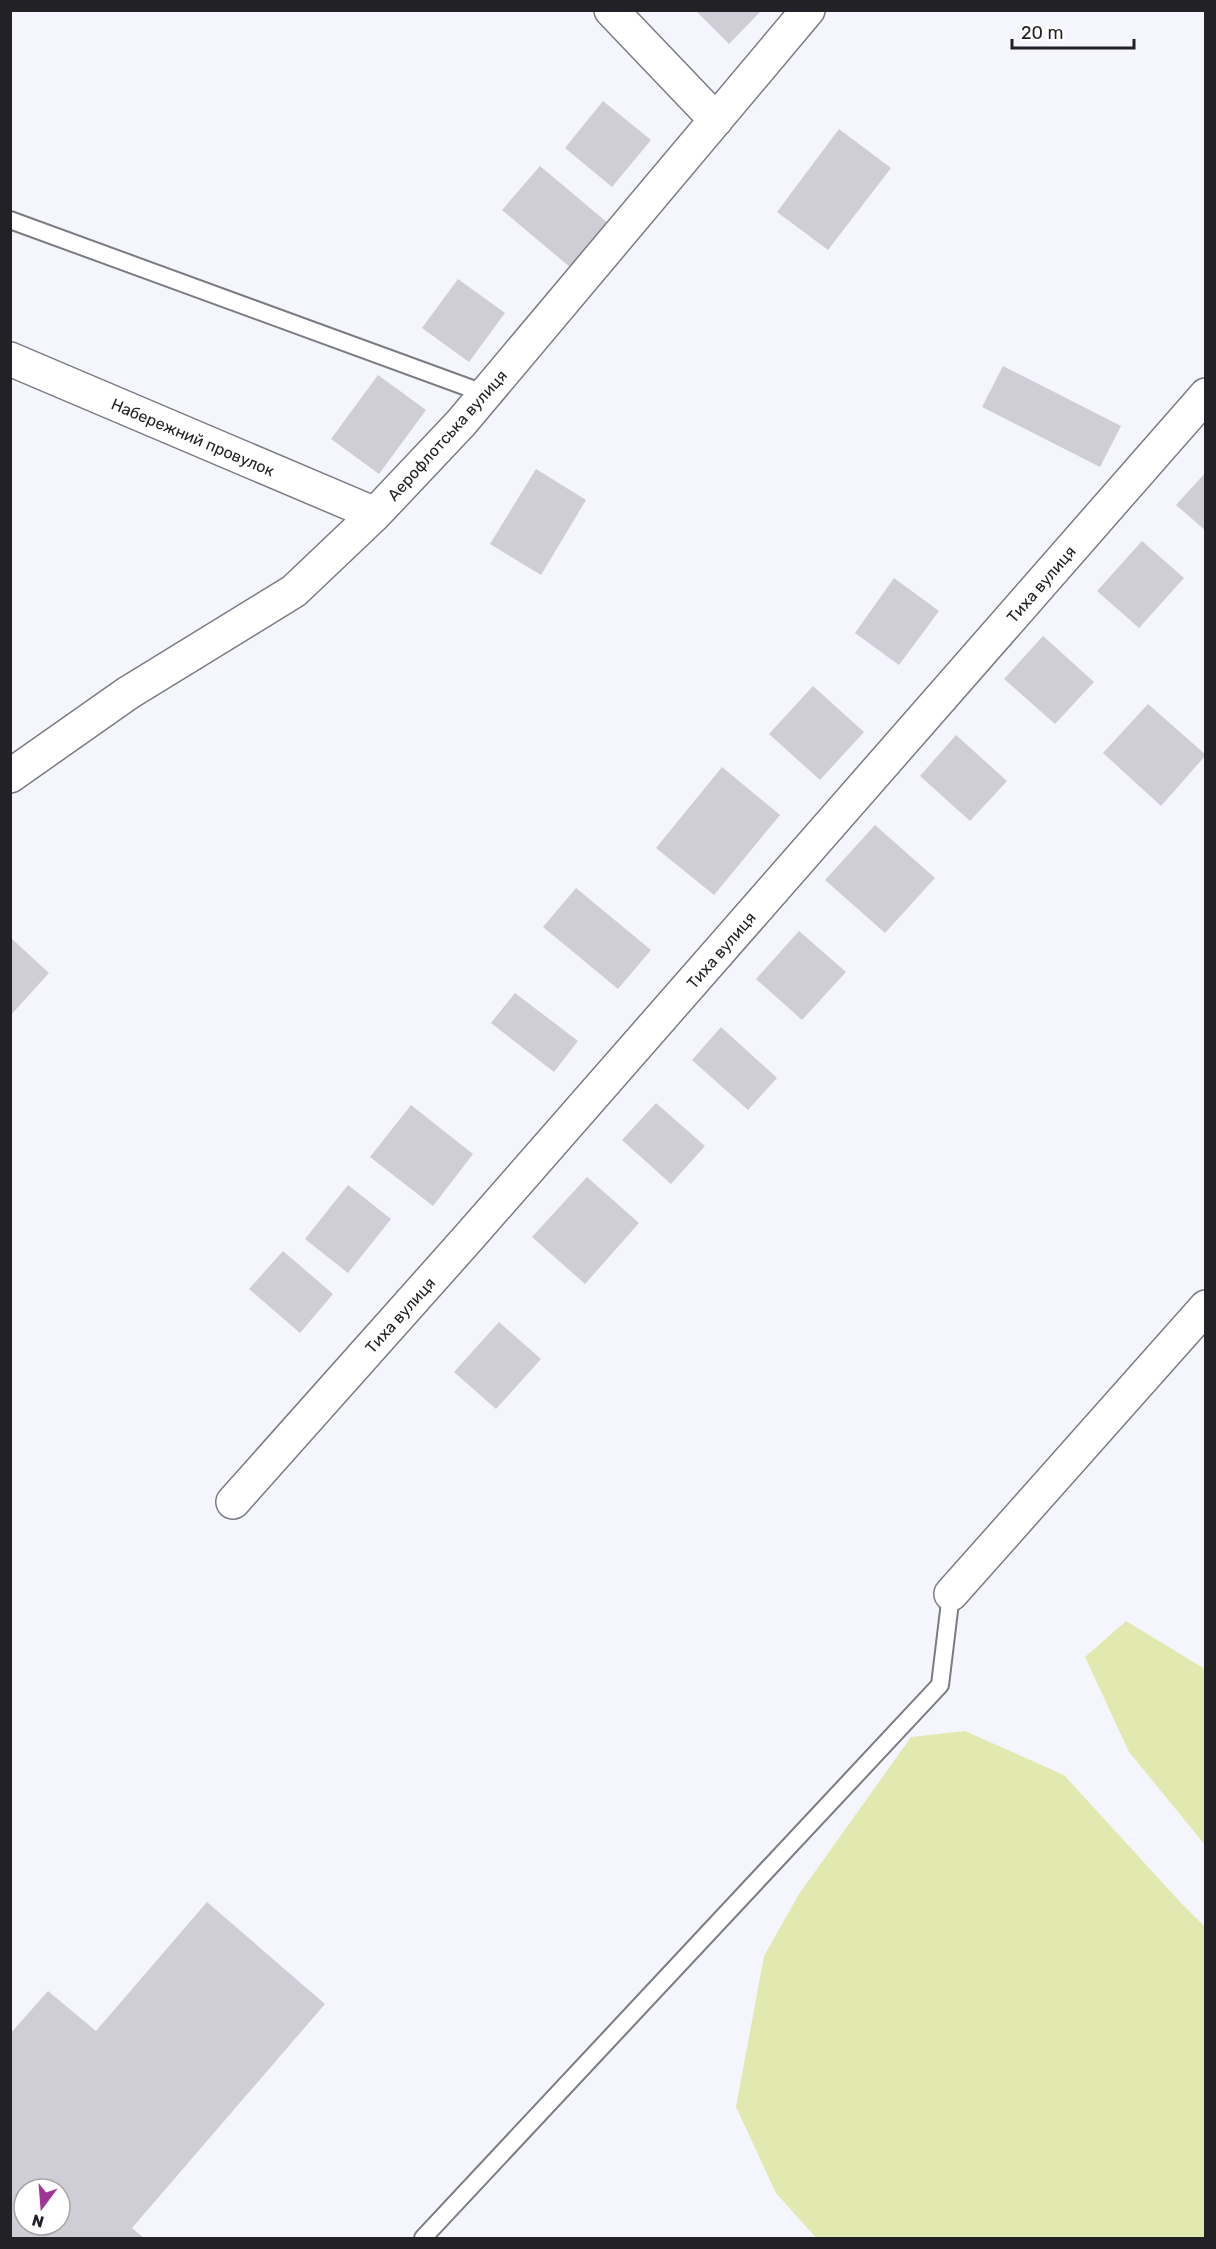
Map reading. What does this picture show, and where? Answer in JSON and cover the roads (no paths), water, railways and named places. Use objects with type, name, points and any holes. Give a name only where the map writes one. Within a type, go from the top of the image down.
[{"type":"street","points":[[611,10],[716,120]]},
{"type":"street","name":"Аерофлотська вулиця","points":[[10,776],[128,693],[294,591],[375,514],[486,394],[808,10]]},
{"type":"street","name":"Набережний провулок","points":[[10,359],[375,514]]},
{"type":"street","name":"Тиха вулиця","points":[[233,1502],[486,1218],[1206,395]]},
{"type":"street","points":[[951,1594],[1206,1307]]},
{"type":"lane","points":[[10,220],[486,394]]},
{"type":"lane","points":[[423,2238],[940,1685],[951,1594]]}]
